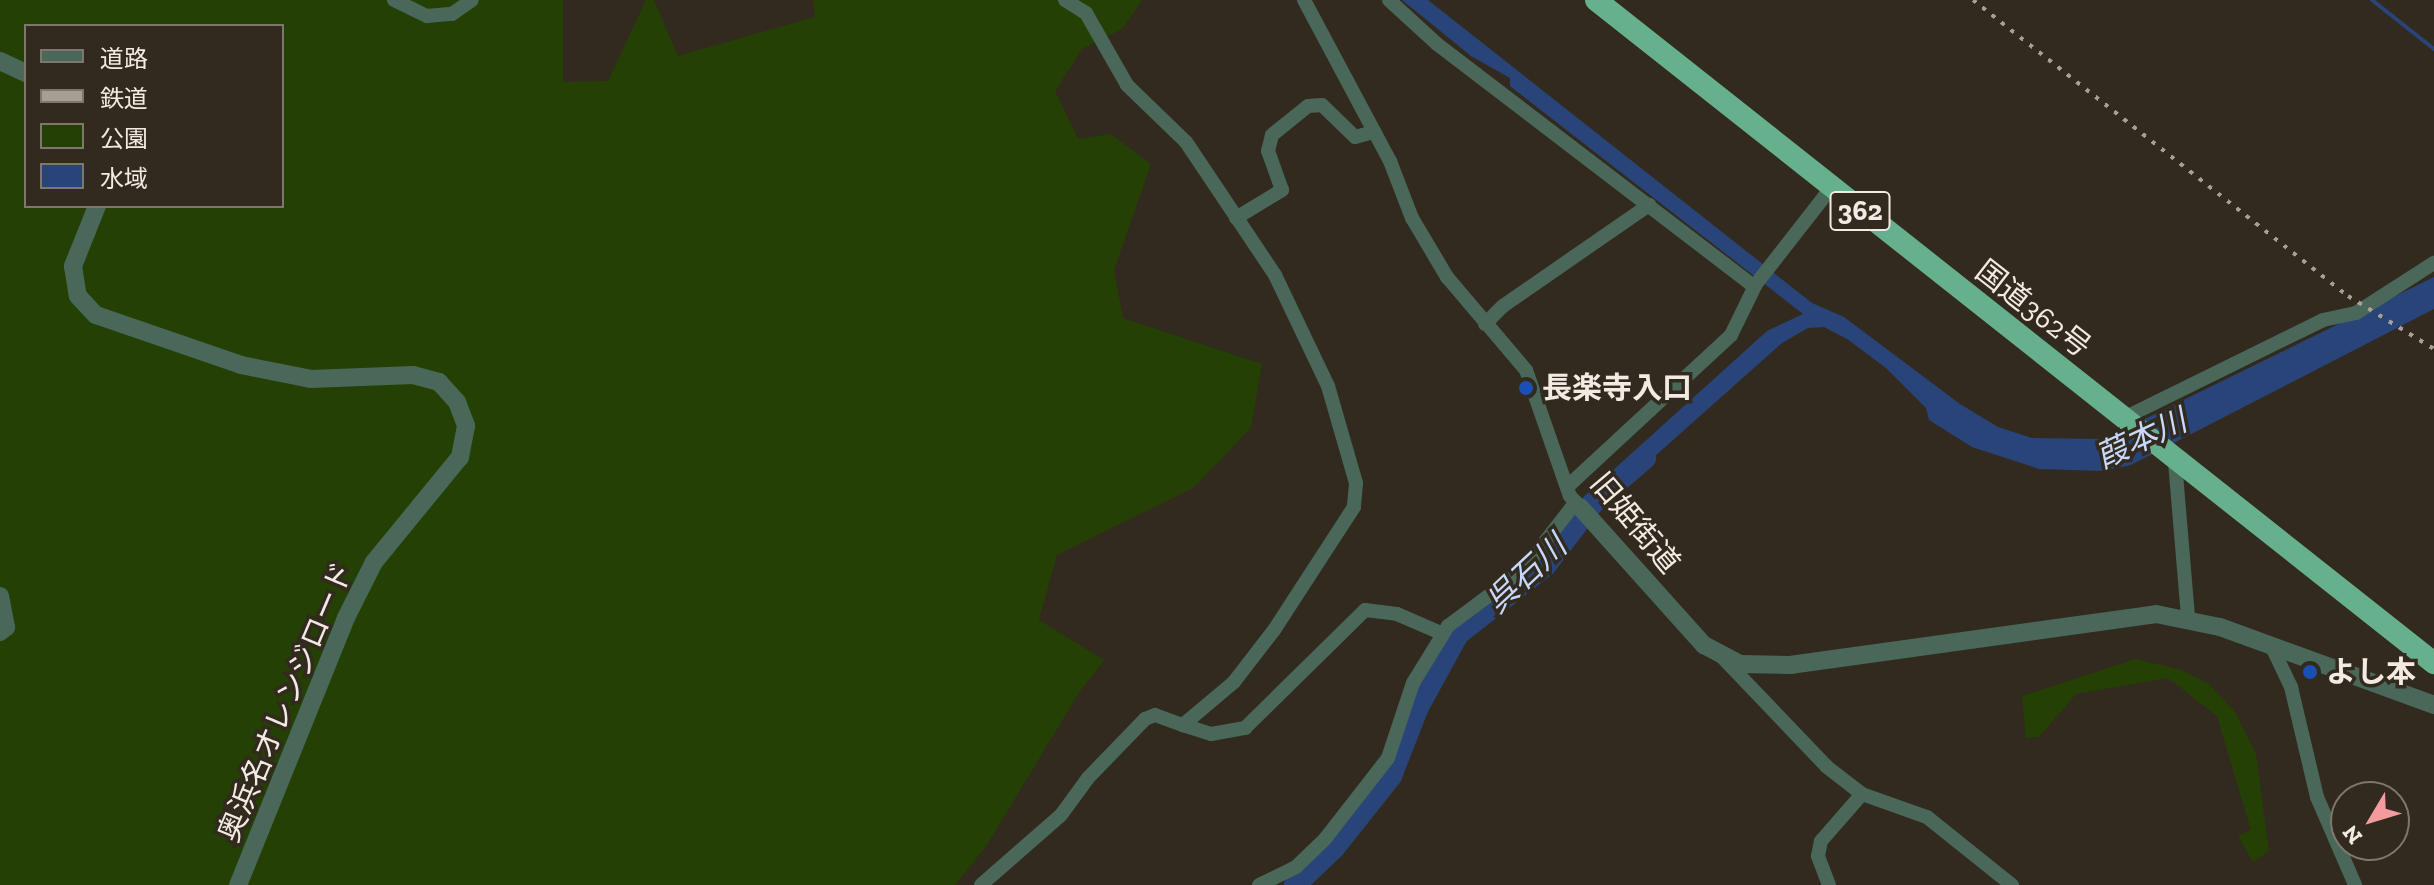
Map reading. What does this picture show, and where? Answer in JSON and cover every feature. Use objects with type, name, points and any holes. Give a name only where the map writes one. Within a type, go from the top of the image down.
[{"type":"highway","name":"国道362号","points":[[1596,0],[2172,459],[2434,663]]},
{"type":"street","points":[[394,0],[427,16],[452,14],[472,0]]},
{"type":"street","points":[[1065,0],[1086,13],[1127,85],[1186,142],[1297,312],[1319,363],[1352,462],[1354,507],[1234,682],[1183,725]]},
{"type":"street","name":"旧姫街道","points":[[1304,0],[1374,132],[1412,218],[1447,277],[1526,370],[1567,487],[1583,510],[1695,636],[1721,656],[1827,767],[1862,794],[1927,817],[2012,885]]},
{"type":"street","points":[[1389,0],[1437,44],[1755,285]]},
{"type":"street","points":[[0,61],[24,72]]},
{"type":"street","points":[[1236,218],[1282,190],[1268,151],[1272,135],[1308,106],[1322,105],[1355,137],[1374,132]]},
{"type":"street","points":[[1567,487],[1731,335],[1755,285],[1831,188]]},
{"type":"street","points":[[1485,324],[1503,306],[1649,205]]},
{"type":"street","name":"奥浜名オレンジロード","points":[[96,208],[73,266],[78,296],[96,315],[241,365],[311,379],[413,375],[439,382],[457,402],[466,426],[460,457],[374,562],[346,618],[238,885]]},
{"type":"street","points":[[2124,420],[2323,320],[2356,313],[2434,263]]},
{"type":"street","points":[[2172,459],[2188,617]]},
{"type":"street","points":[[1259,885],[1296,867],[1366,790],[1388,758],[1413,683],[1443,634],[1470,604],[1523,570],[1583,510]]},
{"type":"street","points":[[0,596],[6,617],[0,632]]},
{"type":"street","points":[[981,885],[1061,815],[1088,778],[1145,719],[1155,715],[1211,734],[1245,728],[1365,610],[1397,614],[1443,634]]},
{"type":"street","points":[[1721,656],[1761,668],[2121,616],[2188,617],[2434,705]]},
{"type":"street","points":[[2271,645],[2291,687],[2317,797],[2355,885]]},
{"type":"street","points":[[1829,885],[1818,856],[1821,841],[1862,794]]},
{"type":"green space","points":[[0,0],[563,0],[563,82],[608,81],[646,0],[654,0],[678,56],[815,17],[813,0],[1142,0],[1122,29],[1082,49],[1055,91],[1078,139],[1111,134],[1151,164],[1114,270],[1123,318],[1262,364],[1251,428],[1193,488],[1057,555],[1039,620],[1104,660],[1080,691],[987,845],[955,885],[0,885]]},
{"type":"green space","points":[[2136,659],[2182,670],[2209,684],[2235,712],[2256,754],[2269,851],[2253,862],[2238,836],[2251,830],[2217,716],[2168,678],[2076,694],[2039,737],[2026,738],[2022,696]]},
{"type":"water","name":"葭本川","points":[[1402,0],[1428,0],[1812,303],[1844,317],[1960,404],[1998,427],[2032,438],[2104,439],[2434,277],[2434,309],[2131,465],[2104,471],[2039,469],[1972,447],[1929,420],[1926,408],[1886,368],[1847,339],[1824,327],[1808,328],[1782,343],[1627,481],[1611,472],[1767,331],[1803,314],[1510,86],[1510,78],[1471,56]]},
{"type":"waterway","points":[[2372,0],[2434,49]]},
{"type":"waterway","name":"呉石川","points":[[1295,885],[1334,848],[1391,776],[1418,707],[1458,634],[1545,566],[1593,503],[1645,458]]},
{"type":"railway","points":[[1973,0],[2348,296],[2434,349]]},
{"type":"place","name":"長楽寺入口","points":[[1526,388]]},
{"type":"place","name":"よし本","points":[[2310,672]]}]
